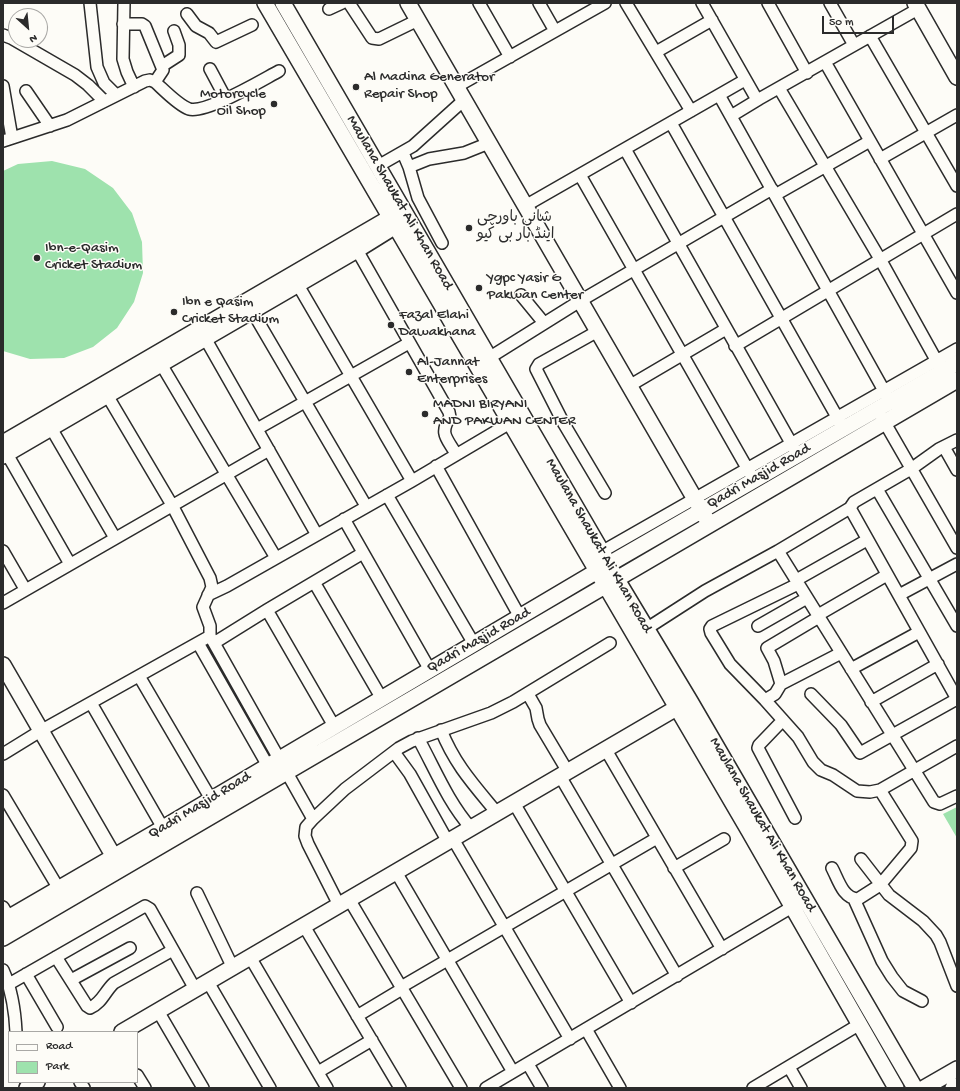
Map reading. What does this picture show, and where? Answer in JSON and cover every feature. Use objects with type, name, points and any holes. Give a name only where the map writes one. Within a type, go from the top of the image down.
[{"type":"street","points":[[90,3],[97,67],[104,83],[116,95]]},
{"type":"street","points":[[124,3],[124,59],[127,72],[134,86]]},
{"type":"street","name":"Maulana Shaukat Ali Khan Road","points":[[265,3],[392,222],[483,362],[600,561],[676,708],[896,1088]]},
{"type":"street","name":"Maulana Shaukat Ali Khan Road","points":[[283,3],[406,214],[483,362],[510,423],[600,561]]},
{"type":"street","points":[[329,9],[342,3]]},
{"type":"street","points":[[348,3],[372,38],[375,39],[379,39],[418,20]]},
{"type":"street","points":[[408,3],[702,512]]},
{"type":"street","points":[[479,3],[510,57]]},
{"type":"street","points":[[539,3],[555,32]]},
{"type":"street","points":[[626,3],[691,111]]},
{"type":"street","points":[[702,3],[745,80],[756,98],[759,99]]},
{"type":"street","points":[[768,3],[807,72]]},
{"type":"street","points":[[830,3],[854,46]]},
{"type":"street","points":[[456,87],[555,32],[601,4]]},
{"type":"street","points":[[731,116],[854,46],[917,6],[957,77]]},
{"type":"street","points":[[186,14],[199,29],[209,33],[216,42],[252,25]]},
{"type":"street","points":[[656,52],[712,20]]},
{"type":"street","points":[[123,24],[142,24],[145,26],[162,66],[162,73],[155,82]]},
{"type":"street","points":[[162,66],[179,55],[179,45],[174,31]]},
{"type":"street","points":[[3,35],[11,38],[75,75],[88,85],[104,101]]},
{"type":"street","points":[[870,36],[957,186]]},
{"type":"street","points":[[825,62],[957,293]]},
{"type":"street","points":[[210,68],[226,99]]},
{"type":"street","points":[[3,86],[8,140],[66,120],[145,81],[150,80],[155,82],[184,106],[191,109],[200,109],[226,99],[279,72]]},
{"type":"street","points":[[525,206],[745,80]]},
{"type":"street","points":[[779,88],[880,259],[939,366],[957,349]]},
{"type":"street","points":[[26,91],[50,126]]},
{"type":"street","points":[[671,123],[840,423],[888,396],[719,95]]},
{"type":"street","points":[[378,166],[413,146],[464,100]]},
{"type":"street","points":[[880,159],[957,115]]},
{"type":"street","points":[[483,362],[580,300],[678,243],[724,217],[826,166],[870,141]]},
{"type":"street","points":[[409,167],[429,159],[464,153],[489,143]]},
{"type":"street","points":[[625,149],[794,449]]},
{"type":"street","points":[[402,153],[409,167],[418,198],[442,243]]},
{"type":"street","points":[[580,175],[751,475]]},
{"type":"street","points":[[4,451],[406,214]]},
{"type":"street","points":[[735,346],[957,214]]},
{"type":"street","points":[[4,451],[51,428],[104,391],[161,364],[298,285],[357,250],[392,222]]},
{"type":"street","points":[[357,250],[449,412],[450,417],[444,426],[444,429],[445,435],[456,454]]},
{"type":"street","points":[[298,285],[412,481]]},
{"type":"street","points":[[521,295],[544,323]]},
{"type":"street","points":[[252,311],[366,506]]},
{"type":"street","points":[[629,386],[726,330]]},
{"type":"street","points":[[598,331],[539,364],[536,369],[564,424],[605,493]]},
{"type":"street","points":[[205,338],[317,534]]},
{"type":"street","points":[[257,429],[409,343]]},
{"type":"street","name":"Qadri Masjid Road","points":[[3,938],[288,773],[611,582],[751,475],[794,449],[840,423],[877,409],[888,396],[939,366],[957,363]]},
{"type":"street","points":[[161,364],[276,558]]},
{"type":"street","name":"Qadri Masjid Road","points":[[5,915],[59,889],[520,617],[600,561],[885,422],[957,380]]},
{"type":"street","points":[[104,391],[172,505],[210,578],[212,587],[203,607],[210,626],[212,639],[274,762]]},
{"type":"street","points":[[877,409],[957,548]]},
{"type":"street","points":[[208,595],[412,481],[510,423]]},
{"type":"street","points":[[51,428],[115,538]]},
{"type":"street","points":[[646,629],[706,591],[778,551],[850,508],[854,502],[911,469],[944,446],[957,440]]},
{"type":"street","points":[[944,446],[957,470]]},
{"type":"street","points":[[3,603],[269,450]]},
{"type":"street","points":[[4,451],[70,564]]},
{"type":"street","points":[[436,466],[520,617]]},
{"type":"street","points":[[877,489],[957,626]]},
{"type":"street","points":[[387,494],[474,644]]},
{"type":"street","points":[[812,694],[841,725],[860,754],[957,699],[850,508]]},
{"type":"street","points":[[344,519],[430,670]]},
{"type":"street","points":[[867,540],[798,579],[798,582],[712,626],[710,633],[730,664],[798,737],[813,762],[821,770],[857,790],[870,792],[880,790],[957,746]]},
{"type":"street","points":[[3,551],[25,589]]},
{"type":"street","points":[[778,551],[934,802],[940,804],[957,796]]},
{"type":"street","points":[[3,754],[42,730],[198,643],[212,639],[267,610],[363,553]]},
{"type":"street","points":[[899,595],[957,564]]},
{"type":"street","points":[[781,684],[774,661],[767,648],[887,575]]},
{"type":"street","points":[[314,582],[382,699]]},
{"type":"street","name":"Maulana Shaukat Ali Khan Road","points":[[611,582],[646,629],[690,701],[915,1088]]},
{"type":"street","points":[[758,626],[807,598]]},
{"type":"street","points":[[267,610],[334,726]]},
{"type":"street","points":[[851,669],[919,632]]},
{"type":"street","points":[[198,643],[274,762],[288,773],[313,819]]},
{"type":"street","points":[[461,1088],[402,988],[344,902],[308,844],[305,836],[306,827],[345,789],[412,740],[491,713],[528,694],[610,643]]},
{"type":"street","points":[[765,700],[775,694],[781,684],[841,653]]},
{"type":"street","points":[[871,702],[938,664]]},
{"type":"street","points":[[3,665],[114,856]]},
{"type":"street","points":[[139,676],[211,799]]},
{"type":"street","points":[[528,694],[536,708],[540,725],[564,774],[612,864],[677,976]]},
{"type":"street","points":[[124,1031],[690,701]]},
{"type":"street","points":[[91,703],[163,828]]},
{"type":"street","points":[[783,720],[759,745],[758,748],[795,818]]},
{"type":"street","points":[[441,730],[448,748],[458,765],[497,813]]},
{"type":"street","points":[[418,738],[450,801],[472,828]]},
{"type":"street","points":[[606,750],[722,949]]},
{"type":"street","points":[[394,752],[410,774],[504,926],[570,1039]]},
{"type":"street","points":[[854,899],[864,896],[880,885],[911,848],[912,844],[880,790]]},
{"type":"street","points":[[3,795],[59,889]]},
{"type":"street","points":[[514,803],[631,1003]]},
{"type":"street","points":[[358,1016],[504,926],[657,838]]},
{"type":"street","points":[[674,868],[724,839]]},
{"type":"street","points":[[861,859],[880,885],[896,901],[923,921],[936,935],[957,986]]},
{"type":"street","points":[[832,868],[846,894],[854,899],[882,961],[892,977],[904,991],[922,1002]]},
{"type":"street","points":[[396,872],[513,1072]]},
{"type":"street","points":[[197,893],[233,968]]},
{"type":"street","points":[[16,1031],[15,1011],[7,999],[5,978],[26,974],[145,906],[150,909],[173,950],[202,986],[269,1088]]},
{"type":"street","points":[[486,1088],[792,907]]},
{"type":"street","points":[[304,926],[400,1088]]},
{"type":"street","points":[[70,980],[130,948]]},
{"type":"street","points":[[56,957],[87,1006],[92,1007],[102,998],[109,987],[114,983],[173,950]]},
{"type":"street","points":[[250,957],[327,1088]]},
{"type":"street","points":[[26,974],[57,1027]]},
{"type":"street","points":[[158,1011],[203,1088]]},
{"type":"street","points":[[753,1088],[860,1024]]},
{"type":"street","points":[[586,1029],[620,1088]]},
{"type":"street","points":[[318,1072],[372,1040]]},
{"type":"street","points":[[528,1064],[542,1088]]},
{"type":"street","points":[[789,1067],[802,1088]]},
{"type":"street","points":[[924,1088],[957,1069]]},
{"type":"street","points":[[138,1076],[145,1088]]},
{"type":"street","points":[[953,1088],[957,1086]]},
{"type":"green space","points":[[52,161],[85,169],[113,188],[132,213],[142,242],[143,273],[134,302],[117,328],[93,347],[64,358],[30,359],[3,351],[3,171],[18,164]]},
{"type":"green space","points":[[957,807],[957,838],[943,814]]},
{"type":"place","name":"Al Madina Generator Repair Shop","points":[[356,87]]},
{"type":"place","name":"Motorcycle Oil Shop","points":[[274,104]]},
{"type":"place","name":"شانی باورچی اینڈ بار بی کیو","points":[[469,228]]},
{"type":"place","name":"Ibn-e-Qasim Cricket Stadium","points":[[37,258]]},
{"type":"place","name":"Ygpc Yasir G Pakwan Center","points":[[479,288]]},
{"type":"place","name":"Ibn e Qasim Cricket Stadium","points":[[174,312]]},
{"type":"place","name":"Fazal Elahi Dawakhana","points":[[391,325]]},
{"type":"place","name":"Al-Jannat Enterprises","points":[[409,372]]},
{"type":"place","name":"MADNI BIRYANI AND PAKWAN CENTER","points":[[425,414]]}]
